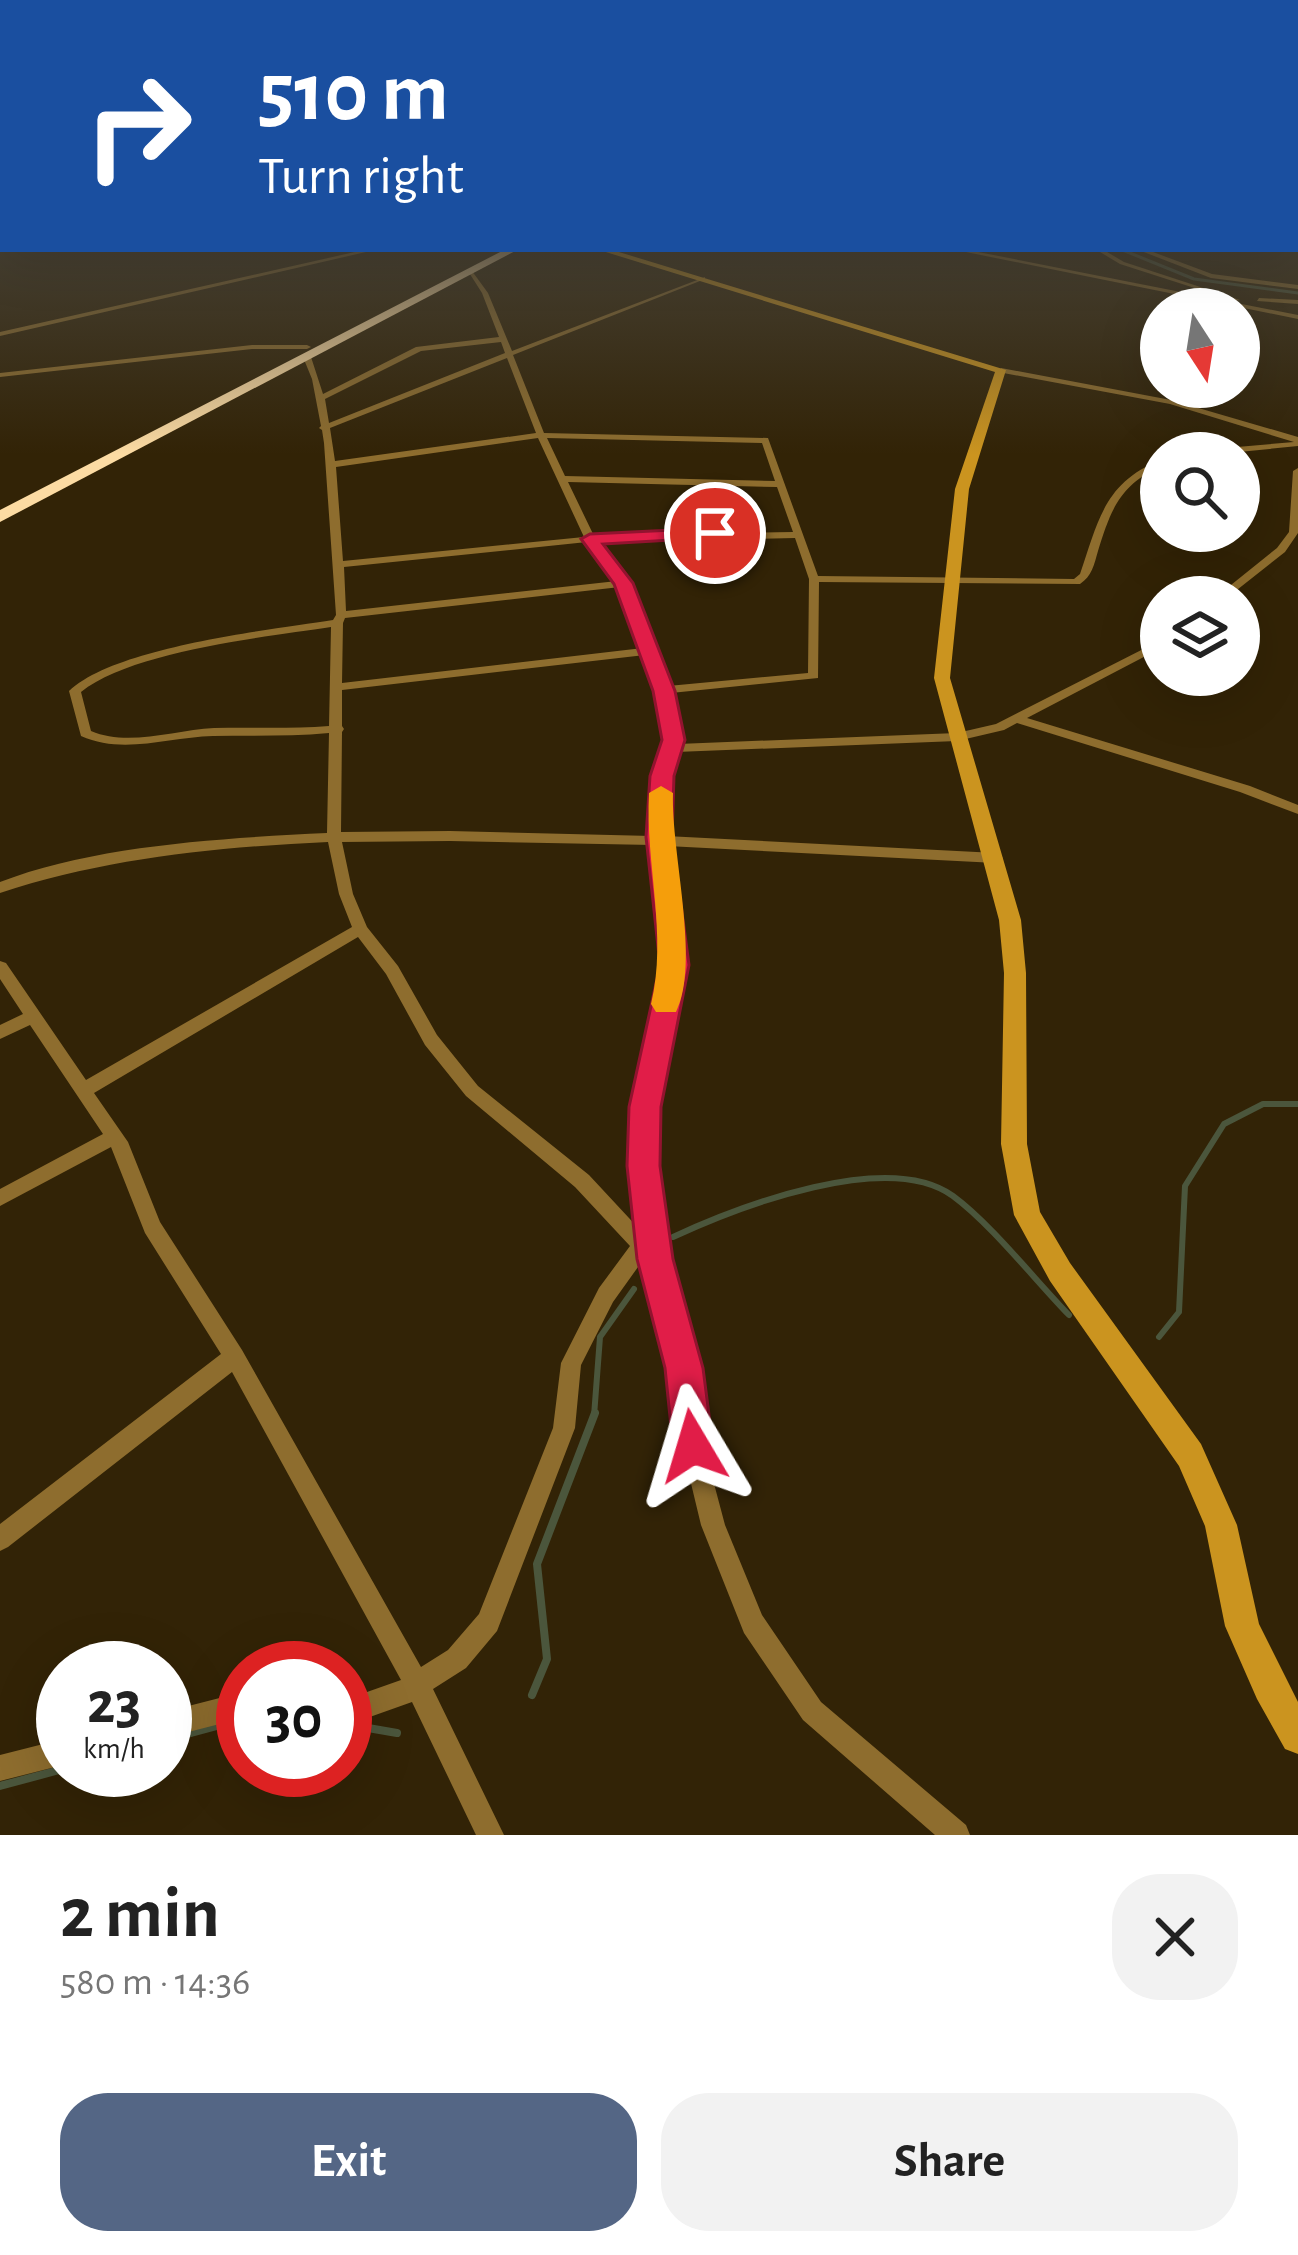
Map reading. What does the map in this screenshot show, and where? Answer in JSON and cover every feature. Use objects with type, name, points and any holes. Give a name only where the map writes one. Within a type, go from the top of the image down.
[{"type":"highway","points":[[0,517],[430,284]]},
{"type":"highway","points":[[0,505],[446,284]]},
{"type":"street","points":[[0,334],[223,284]]},
{"type":"street","points":[[478,284],[560,479],[590,539],[623,583],[664,691],[672,748],[662,776],[659,837],[675,965],[645,1107],[649,1252],[684,1368],[693,1446],[713,1525],[753,1624],[812,1711],[956,1835]]},
{"type":"street","points":[[323,428],[689,284]]},
{"type":"street","points":[[721,284],[1001,370],[1171,402],[1298,442]]},
{"type":"street","points":[[1260,303],[1298,302]]},
{"type":"street","points":[[1260,308],[1298,317]]},
{"type":"street","points":[[319,399],[418,349],[504,338]]},
{"type":"street","points":[[0,375],[252,347],[307,352],[319,399],[338,565],[334,835],[346,894],[360,929],[392,970],[431,1040],[472,1091],[582,1181],[649,1252]]},
{"type":"street","points":[[1001,370],[968,466],[949,581],[942,678],[996,858],[1014,955],[1014,1144],[1027,1215],[1060,1272],[1190,1455],[1221,1525],[1242,1626],[1269,1687],[1298,1736]]},
{"type":"street","points":[[328,466],[541,435],[765,440],[814,579],[814,676],[664,691]]},
{"type":"street","points":[[1260,446],[1298,442]]},
{"type":"street","points":[[814,579],[1076,582],[1085,576],[1114,494],[1140,471]]},
{"type":"street","points":[[1248,576],[1281,550],[1294,532],[1298,471]]},
{"type":"street","points":[[560,479],[778,484]]},
{"type":"street","points":[[338,565],[590,539],[798,535]]},
{"type":"street","points":[[338,729],[197,732],[114,742],[85,733],[75,691],[100,672],[267,633],[339,619],[623,583]]},
{"type":"street","points":[[338,687],[648,650]]},
{"type":"street","points":[[672,748],[957,737],[1017,719],[1140,654]]},
{"type":"street","points":[[1017,719],[1246,789],[1298,810]]},
{"type":"street","points":[[0,888],[50,870],[96,862],[217,843],[334,835],[659,837],[996,858]]},
{"type":"street","points":[[84,1090],[360,929]]},
{"type":"street","points":[[0,967],[114,1137],[152,1227],[235,1357],[417,1684],[490,1835]]},
{"type":"street","points":[[0,1032],[33,1017]]},
{"type":"street","points":[[0,1198],[114,1137]]},
{"type":"street","points":[[372,1702],[417,1684],[457,1659],[498,1603],[564,1428],[571,1363],[606,1294],[649,1252]]},
{"type":"street","points":[[0,1539],[235,1357]]},
{"type":"street","points":[[0,1768],[36,1759]]},
{"type":"waterway","points":[[1228,284],[1298,293]]},
{"type":"waterway","points":[[1159,1337],[1179,1312],[1185,1186],[1224,1124],[1263,1104],[1298,1104]]},
{"type":"waterway","points":[[673,1237],[814,1187],[891,1178],[925,1183],[968,1208],[1069,1315]]},
{"type":"waterway","points":[[594,1416],[600,1337],[634,1289]]},
{"type":"waterway","points":[[532,1695],[547,1659],[537,1564],[594,1416]]},
{"type":"waterway","points":[[192,1733],[216,1726]]},
{"type":"waterway","points":[[372,1729],[397,1733]]},
{"type":"waterway","points":[[0,1786],[36,1776]]},
{"type":"slow traffic","points":[[661,793],[659,837],[675,965],[666,1004]]},
{"type":"route","points":[[693,1446],[684,1368],[655,1259],[644,1166],[645,1107],[675,965],[659,837],[662,776],[674,740],[664,691],[623,583],[590,539],[715,533]]}]
